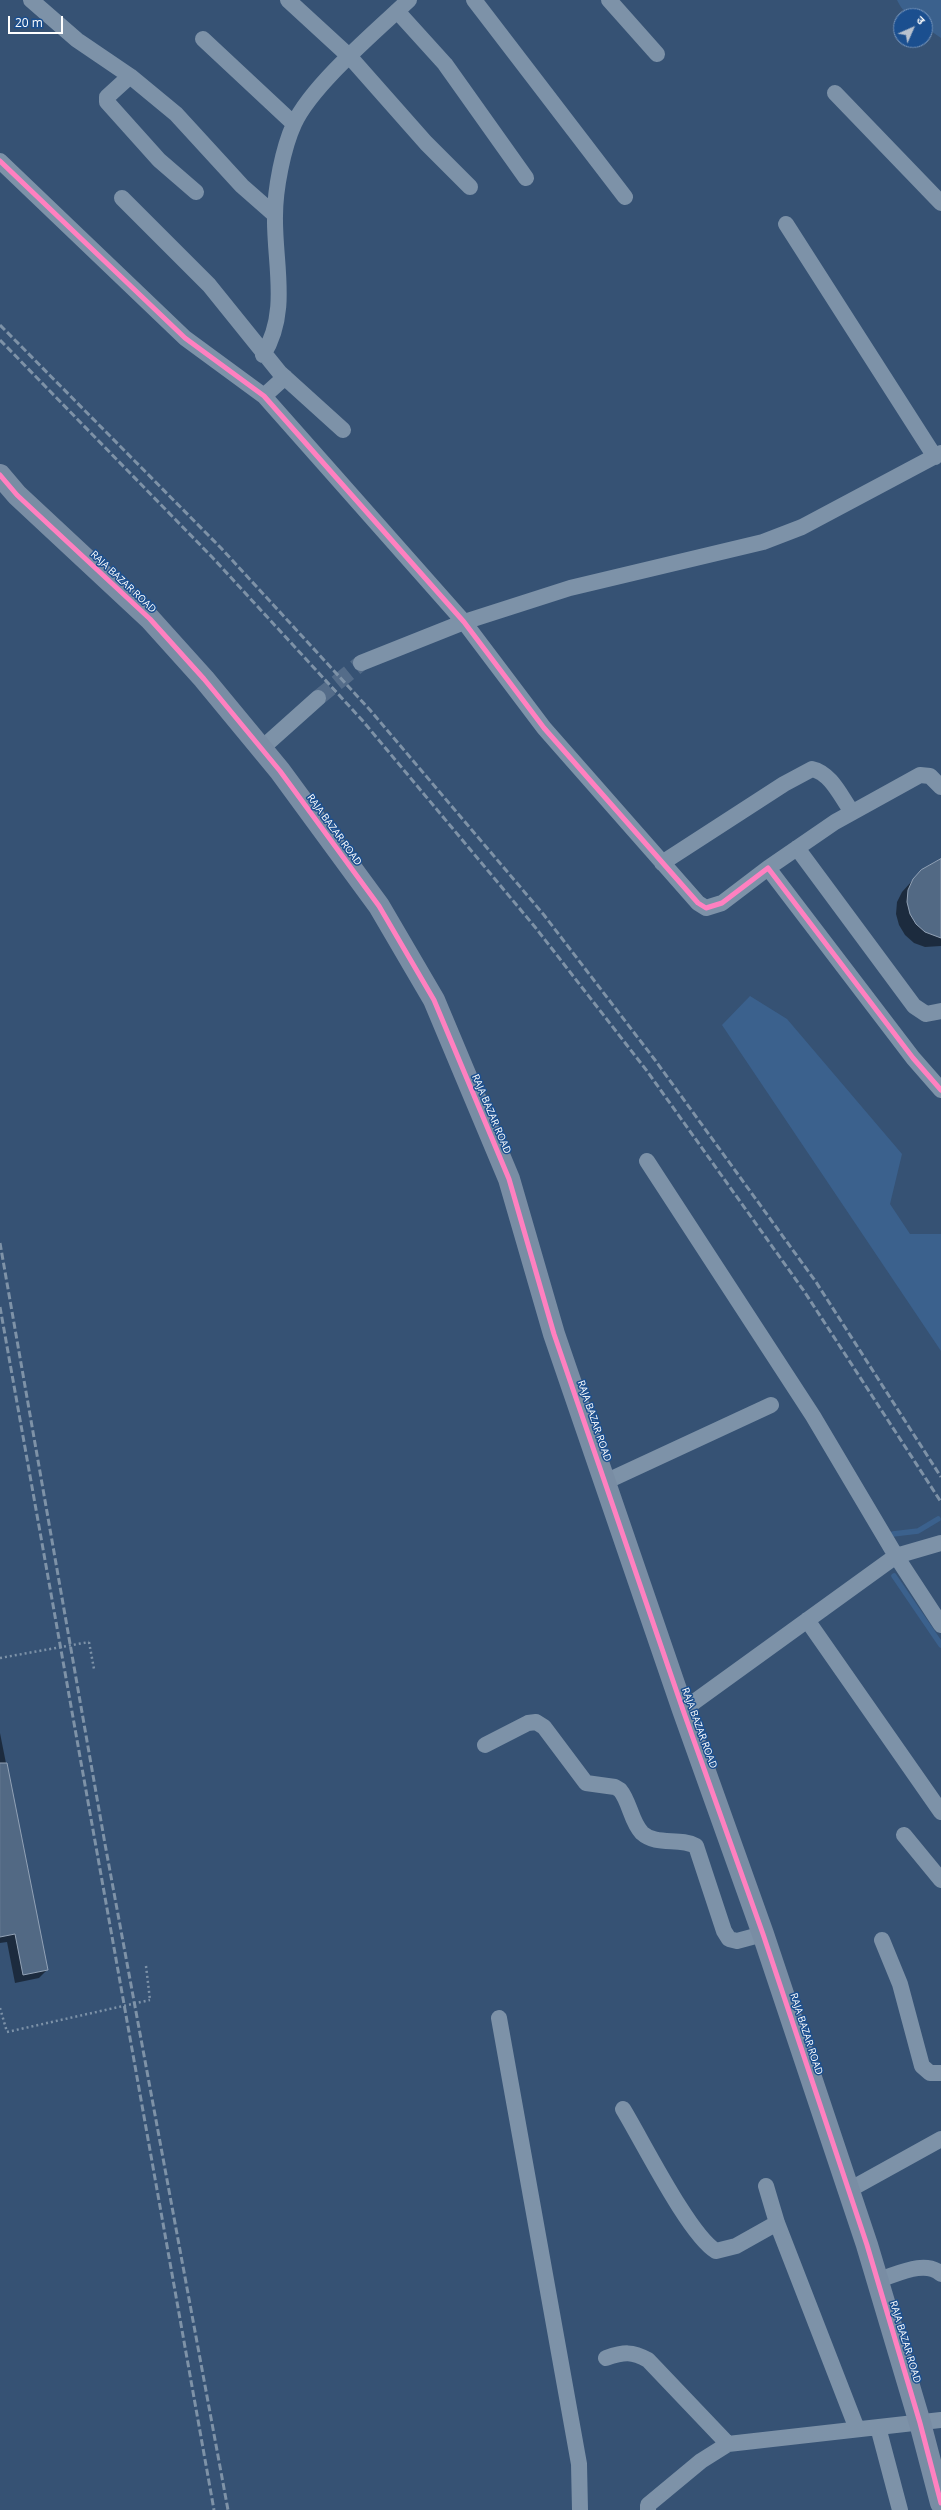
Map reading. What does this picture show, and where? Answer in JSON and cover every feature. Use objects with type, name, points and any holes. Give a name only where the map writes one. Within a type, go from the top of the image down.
[{"type":"street","points":[[31,0],[77,40],[130,76],[176,114],[242,186],[275,215]]},
{"type":"street","points":[[288,0],[350,57],[426,143],[470,188]]},
{"type":"street","points":[[263,355],[272,340],[280,304],[275,215],[282,163],[294,124],[311,98],[350,57],[409,0]]},
{"type":"street","points":[[474,0],[625,197]]},
{"type":"street","points":[[609,0],[657,54]]},
{"type":"street","points":[[397,11],[445,64],[526,178]]},
{"type":"street","points":[[203,39],[294,124]]},
{"type":"street","points":[[130,76],[107,97],[107,102],[159,160],[196,192]]},
{"type":"street","points":[[834,92],[941,203]]},
{"type":"street","points":[[0,161],[185,338],[264,396],[464,622],[544,728],[698,904],[706,908],[722,902],[768,868],[852,812],[920,775],[930,776],[941,788]]},
{"type":"street","points":[[122,198],[209,285],[263,355],[343,430]]},
{"type":"street","points":[[361,662],[464,622],[570,588],[763,542],[802,527],[938,455],[786,224]]},
{"type":"street","points":[[264,396],[285,377]]},
{"type":"street","name":"RAJA BAZAR ROAD","points":[[0,475],[17,495],[150,619],[204,679],[280,771],[379,906],[434,1000],[509,1179],[554,1334],[683,1710],[764,1934],[878,2280],[931,2422],[941,2503]]},
{"type":"street","points":[[261,749],[318,698]]},
{"type":"street","points":[[662,863],[784,784],[812,769],[821,771],[828,778],[852,812]]},
{"type":"street","points":[[797,848],[914,1006],[926,1014],[941,1011]]},
{"type":"street","points":[[768,868],[913,1058],[941,1090]]},
{"type":"street","points":[[647,1161],[813,1416],[896,1556],[941,1625]]},
{"type":"street","points":[[605,1482],[771,1404]]},
{"type":"street","points":[[683,1710],[896,1556],[941,1543]]},
{"type":"street","points":[[807,1620],[941,1812]]},
{"type":"street","points":[[485,1745],[528,1723],[536,1722],[544,1727],[586,1783],[615,1787],[620,1790],[642,1832],[650,1838],[689,1842],[696,1846],[724,1931],[729,1939],[737,1941],[764,1934]]},
{"type":"street","points":[[904,1835],[941,1880]]},
{"type":"street","points":[[882,1940],[900,1984],[922,2066],[930,2073],[941,2073]]},
{"type":"street","points":[[499,2018],[579,2464],[580,2510]]},
{"type":"street","points":[[623,2109],[691,2224],[707,2246],[716,2251],[736,2246],[777,2223]]},
{"type":"street","points":[[849,2190],[941,2139]]},
{"type":"street","points":[[766,2186],[777,2223],[857,2429]]},
{"type":"street","points":[[878,2280],[921,2267],[930,2267],[941,2274]]},
{"type":"street","points":[[606,2358],[623,2352],[635,2353],[648,2360],[728,2444]]},
{"type":"street","points":[[646,2508],[701,2461],[728,2444],[931,2422]]},
{"type":"street","points":[[878,2427],[900,2510]]},
{"type":"path","points":[[0,1658],[89,1642],[94,1669]]},
{"type":"path","points":[[0,2008],[7,2032],[150,2000],[146,1966]]},
{"type":"water","points":[[897,0],[941,0],[941,38],[933,32],[933,8],[902,8]]},
{"type":"water","points":[[750,996],[787,1019],[902,1154],[890,1204],[910,1234],[941,1234],[941,1351],[722,1025]]},
{"type":"building","points":[[941,859],[941,938],[925,932],[916,924],[910,914],[907,902],[908,890],[913,879],[921,870]]},
{"type":"building","points":[[0,1763],[7,1763],[48,1970],[23,1975],[15,1934],[0,1937]]},
{"type":"waterway","points":[[893,1534],[918,1531],[938,1519]]},
{"type":"waterway","points":[[894,1576],[941,1645]]},
{"type":"tunnel","points":[[318,698],[361,663]]},
{"type":"railway","points":[[0,325],[221,548],[370,710],[544,915],[655,1060],[816,1282],[941,1477]]},
{"type":"railway","points":[[0,340],[212,557],[362,720],[535,927],[647,1071],[804,1291],[941,1502]]},
{"type":"railway","points":[[0,1243],[105,1844],[228,2510]]},
{"type":"railway","points":[[0,1307],[214,2510]]},
{"type":"cycle path","points":[[0,161],[185,338],[264,396],[464,622],[544,728],[698,903],[706,908],[722,903],[768,868],[913,1058],[941,1090]]},
{"type":"cycle path","points":[[0,475],[17,495],[150,619],[204,679],[280,771],[379,906],[434,1000],[509,1179],[554,1334],[683,1710],[763,1934],[867,2245],[920,2423],[941,2503]]}]
